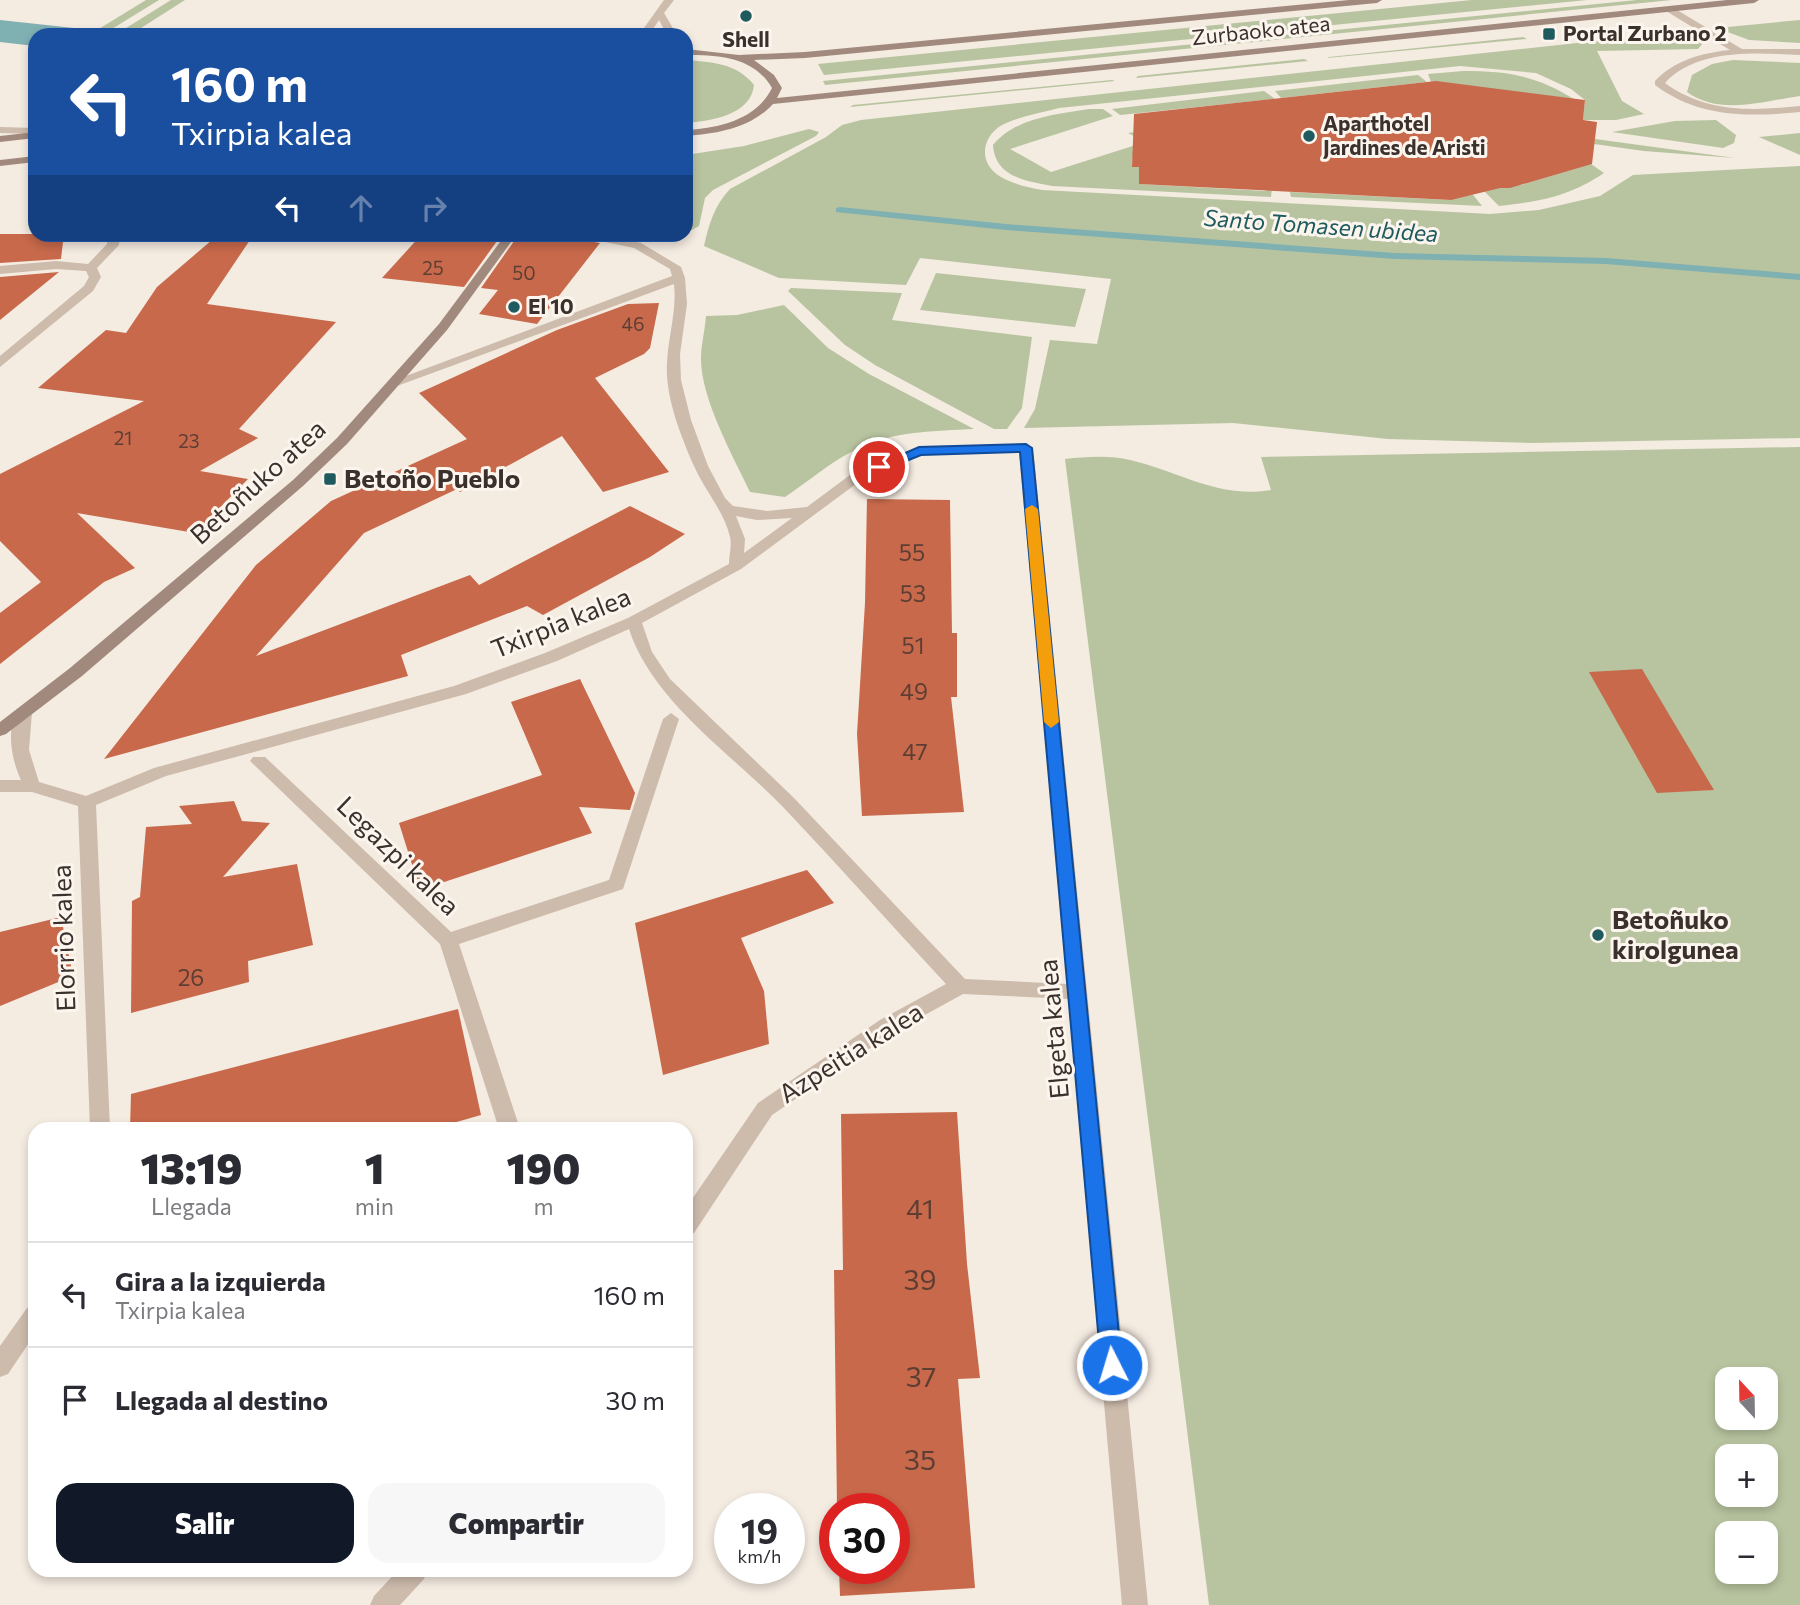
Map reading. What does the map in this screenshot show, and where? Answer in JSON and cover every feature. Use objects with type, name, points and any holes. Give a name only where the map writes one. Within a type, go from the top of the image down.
[{"type":"main road","name":"Zurbaoko atea","points":[[737,58],[805,55],[1377,0]]},
{"type":"main road","name":"Zurbaoko atea","points":[[773,101],[1754,0]]},
{"type":"main road","points":[[693,53],[737,58],[758,66],[772,76],[777,88],[773,101],[756,115],[728,126],[693,132]]},
{"type":"main road","points":[[0,139],[28,134]]},
{"type":"main road","points":[[0,163],[28,160]]},
{"type":"main road","name":"Betoñuko atea","points":[[0,730],[76,671],[306,477],[397,383],[443,327],[506,242]]},
{"type":"street","points":[[649,28],[669,0]]},
{"type":"street","points":[[1669,9],[1738,51]]},
{"type":"street","points":[[660,13],[668,28]]},
{"type":"street","points":[[1800,52],[1738,51],[1681,64],[1666,72],[1659,83],[1686,102],[1714,109],[1754,114],[1800,109]]},
{"type":"street","points":[[0,130],[28,132]]},
{"type":"street","points":[[91,268],[113,242]]},
{"type":"street","points":[[619,242],[637,245],[667,260],[675,267],[679,278],[682,299],[674,341],[674,390],[705,475],[715,496],[725,508],[738,539],[736,566]]},
{"type":"street","points":[[0,270],[56,265],[91,268]]},
{"type":"street","points":[[0,363],[89,288],[95,277],[91,268]]},
{"type":"street","points":[[397,383],[610,300],[679,278]]},
{"type":"street","name":"Txirpia kalea","points":[[87,802],[172,768],[460,690],[551,657],[634,621],[736,566],[859,475],[919,451],[1026,448]]},
{"type":"street","name":"Elgeta kalea","points":[[1026,448],[1135,1605]]},
{"type":"street","points":[[725,508],[753,516],[807,511]]},
{"type":"street","points":[[634,621],[644,652],[664,683],[788,803],[960,986],[1076,992]]},
{"type":"street","points":[[24,712],[18,741],[22,765],[32,786]]},
{"type":"street","points":[[448,940],[617,884],[671,719]]},
{"type":"street","name":"Legazpi kalea","points":[[259,761],[448,940],[508,1122]]},
{"type":"street","points":[[0,786],[32,786],[87,802]]},
{"type":"street","name":"Elorrio kalea","points":[[87,802],[100,1122]]},
{"type":"street","name":"Azpeitia kalea","points":[[693,1216],[765,1109],[887,1026],[960,986]]},
{"type":"street","points":[[0,1366],[28,1325]]},
{"type":"street","points":[[383,1605],[409,1577]]},
{"type":"green space","points":[[146,0],[159,0],[113,28],[100,28]]},
{"type":"green space","points":[[171,0],[185,0],[141,28],[126,28]]},
{"type":"green space","points":[[1472,0],[1587,0],[824,75],[818,64]]},
{"type":"green space","points":[[1637,0],[1672,0],[825,85],[823,81]]},
{"type":"green space","points":[[1800,20],[1800,43],[1749,40],[1717,28]]},
{"type":"green space","points":[[1688,31],[1703,43],[1698,49],[1597,51],[1622,101],[1644,114],[1616,120],[1583,120],[1585,100],[1571,89],[1536,73],[1460,66],[1059,108],[1002,125],[986,143],[986,158],[988,165],[1001,177],[1042,190],[1490,214],[1539,210],[1600,196],[1633,175],[1800,166],[1800,438],[1532,443],[1388,439],[1233,423],[1024,428],[1035,409],[1050,340],[1097,344],[1111,279],[920,258],[906,285],[779,278],[704,246],[713,216],[730,189],[826,137],[842,125],[861,120]]},
{"type":"green space","points":[[1523,37],[1527,39],[1327,58],[1329,57]]},
{"type":"green space","points":[[1304,59],[1308,61],[1136,78],[1138,76]]},
{"type":"green space","points":[[1733,60],[1800,63],[1800,96],[1728,105],[1700,99],[1687,92],[1692,75],[1712,64]]},
{"type":"green space","points":[[693,61],[732,68],[754,85],[746,103],[738,110],[693,122]]},
{"type":"green space","points":[[1463,71],[1520,76],[1546,84],[1574,99],[1431,82],[1428,74]]},
{"type":"green space","points":[[1418,75],[1427,82],[1281,98],[1275,91]]},
{"type":"green space","points":[[1115,81],[850,107],[853,105]]},
{"type":"green space","points":[[1264,91],[1275,99],[1120,115],[1112,109]]},
{"type":"green space","points":[[1103,109],[1113,116],[1010,149],[1051,172],[1139,144],[1132,167],[1139,167],[1139,184],[1265,191],[1273,180],[1271,197],[1052,186],[1014,176],[999,164],[993,145],[1013,128],[1037,119]]},
{"type":"green space","points":[[1716,120],[1736,135],[1734,143],[1723,148],[1612,132],[1675,121]]},
{"type":"green space","points":[[809,129],[819,132],[713,190],[705,198],[699,226],[693,229],[693,154],[744,146]]},
{"type":"green space","points":[[1144,131],[1139,144],[1136,137],[1128,133]]},
{"type":"green space","points":[[1800,133],[1800,155],[1759,137]]},
{"type":"green space","points":[[1595,139],[1735,158],[1644,151],[1594,144]]},
{"type":"green space","points":[[1591,164],[1604,173],[1578,188],[1541,200],[1499,206],[1480,187],[1517,183],[1521,185]]},
{"type":"green space","points":[[1466,186],[1482,206],[1291,197],[1290,192],[1450,200]]},
{"type":"green space","points":[[936,273],[1086,289],[1075,327],[920,310]]},
{"type":"green space","points":[[791,288],[902,293],[892,320],[1032,337],[1022,408],[1007,429],[994,429],[875,365],[845,345],[788,291]]},
{"type":"green space","points":[[784,305],[828,348],[869,374],[974,429],[914,433],[870,443],[847,454],[785,497],[750,492],[719,427],[706,392],[701,359],[706,316],[737,315]]},
{"type":"green space","points":[[1800,447],[1800,1605],[1209,1605],[1065,459],[1122,458],[1199,483],[1234,491],[1271,490],[1261,457]]},
{"type":"water","points":[[0,20],[74,28],[28,28],[28,45],[0,42]]},
{"type":"building","points":[[1436,81],[1585,100],[1583,120],[1597,122],[1592,164],[1510,188],[1451,200],[1139,184],[1139,167],[1132,167],[1134,114]]},
{"type":"building","points":[[0,234],[28,234],[28,242],[63,242],[61,259],[0,263]]},
{"type":"building","points":[[210,242],[249,242],[207,304],[336,322],[239,429],[258,438],[200,471],[248,479],[195,533],[77,513],[135,568],[104,582],[0,664],[0,613],[41,582],[0,541],[0,474],[144,401],[38,388],[106,330],[126,333],[157,287]]},
{"type":"building","points":[[415,242],[496,242],[464,287],[382,278]]},
{"type":"building","points":[[513,242],[600,243],[537,324],[479,314],[498,290],[481,288]]},
{"type":"building","points":[[59,272],[0,320],[0,277]]},
{"type":"building","points":[[659,303],[650,348],[644,354],[595,378],[669,472],[603,492],[562,436],[460,492],[457,489],[364,533],[256,656],[470,575],[479,585],[630,506],[685,534],[650,557],[543,615],[527,606],[401,655],[408,676],[104,759],[256,565],[331,501],[467,439],[419,393],[557,330],[628,304]]},
{"type":"building","points":[[867,499],[950,500],[952,633],[957,633],[957,697],[951,697],[964,812],[862,816],[857,734],[865,603]]},
{"type":"building","points":[[1642,669],[1714,790],[1657,793],[1589,672]]},
{"type":"building","points":[[580,679],[635,793],[630,810],[579,807],[592,833],[420,890],[399,823],[542,775],[511,702]]},
{"type":"building","points":[[234,801],[242,821],[270,823],[223,877],[297,864],[313,945],[248,961],[249,982],[131,1013],[132,901],[140,897],[146,827],[192,824],[179,806]]},
{"type":"building","points":[[807,870],[834,903],[741,938],[764,991],[769,1044],[663,1075],[635,923]]},
{"type":"building","points":[[61,917],[73,976],[0,1006],[0,932]]},
{"type":"building","points":[[458,1009],[481,1115],[456,1122],[130,1122],[131,1094]]},
{"type":"building","points":[[957,1112],[967,1264],[980,1378],[958,1379],[975,1588],[840,1596],[840,1584],[910,1584],[910,1493],[837,1493],[834,1270],[843,1270],[841,1114]]},
{"type":"waterway","name":"Santo Tomasen ubidea","points":[[840,210],[1006,227],[1395,256],[1606,261],[1800,277]]},
{"type":"slow traffic","points":[[1032,509],[1051,722]]},
{"type":"place","name":"Shell","points":[[746,16]]},
{"type":"place","name":"Portal Zurbano 2","points":[[1549,34]]},
{"type":"place","name":"Aparthotel Jardines de Aristi","points":[[1309,136]]},
{"type":"place","name":"El 10","points":[[514,307]]},
{"type":"place","name":"Betoño Pueblo","points":[[330,479]]},
{"type":"place","name":"Betoñuko kirolgunea","points":[[1598,935]]},
{"type":"route","points":[[879,467],[919,451],[1026,448],[1112,1365]]}]
